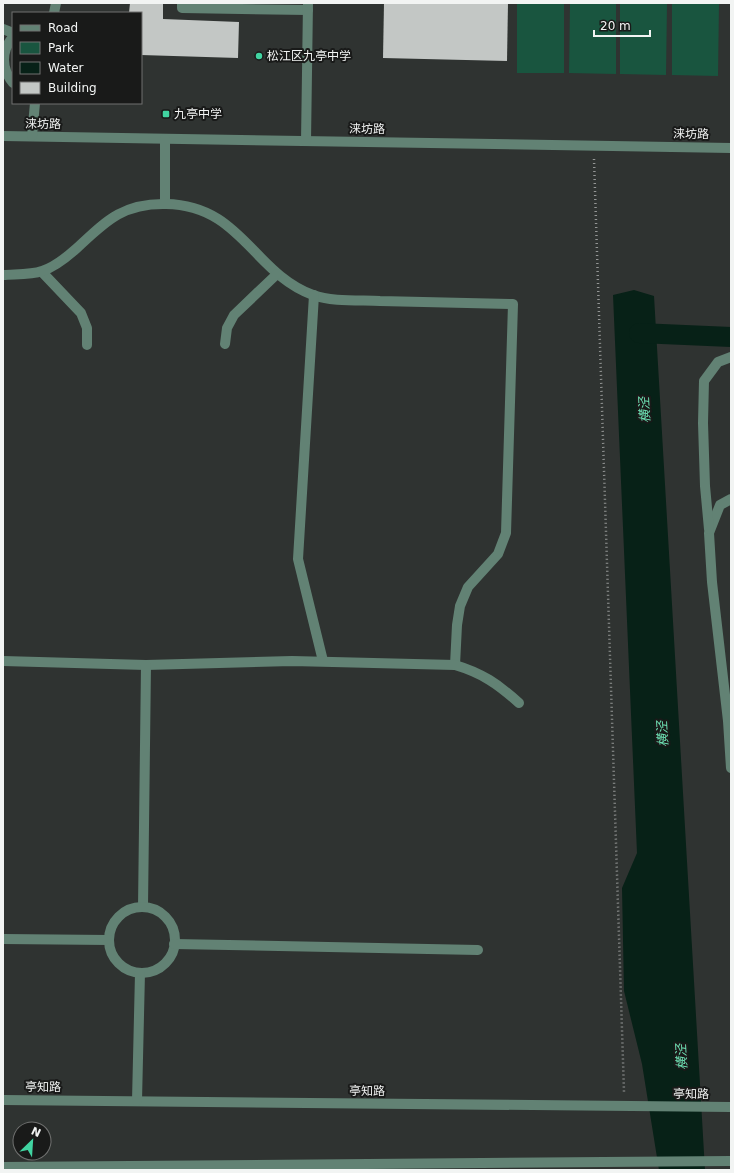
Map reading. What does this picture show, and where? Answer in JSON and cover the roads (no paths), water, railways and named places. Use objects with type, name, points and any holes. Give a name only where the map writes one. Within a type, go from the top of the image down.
[{"type":"street","points":[[182,3],[182,8],[308,7],[306,141]]},
{"type":"street","points":[[12,38],[8,43],[4,54],[4,65],[12,82]]},
{"type":"street","points":[[32,136],[35,104]]},
{"type":"street","name":"涞坊路","points":[[3,136],[731,148]]},
{"type":"street","points":[[165,139],[165,204]]},
{"type":"street","points":[[3,275],[42,272],[66,258],[107,219],[129,209],[165,204],[195,207],[220,219],[237,233],[277,274],[314,295],[344,300],[513,304],[506,533],[498,554],[468,587],[460,606],[457,625],[455,665]]},
{"type":"street","points":[[42,272],[81,313],[87,328],[87,345]]},
{"type":"street","points":[[225,344],[227,328],[234,315],[277,274]]},
{"type":"street","points":[[314,295],[298,559],[323,661]]},
{"type":"street","points":[[731,357],[718,362],[704,381],[704,478],[710,533],[712,582],[728,722],[731,768]]},
{"type":"street","points":[[710,533],[720,504],[731,499]]},
{"type":"street","points":[[3,661],[146,665],[323,661],[455,665],[475,671],[496,683],[519,703]]},
{"type":"street","points":[[143,907],[146,665]]},
{"type":"street","points":[[143,907],[154,910],[163,915],[170,923],[174,933],[174,944],[172,954],[166,962],[150,972],[140,973],[130,971],[115,959],[110,950],[109,940],[111,929],[116,920],[123,913],[133,908],[143,907]]},
{"type":"street","points":[[3,939],[109,940]]},
{"type":"street","points":[[174,944],[478,950]]},
{"type":"street","points":[[137,1101],[140,973]]},
{"type":"street","name":"亭知路","points":[[3,1100],[731,1107]]},
{"type":"street","points":[[3,1167],[227,1167],[731,1161]]},
{"type":"water","name":"横泾","points":[[634,290],[654,296],[705,1170],[659,1170],[642,1064],[624,991],[622,888],[637,853],[613,295]]},
{"type":"waterway","points":[[639,333],[731,337]]},
{"type":"place","name":"松江区九亭中学","points":[[259,56]]},
{"type":"place","name":"九亭中学","points":[[166,114]]}]
